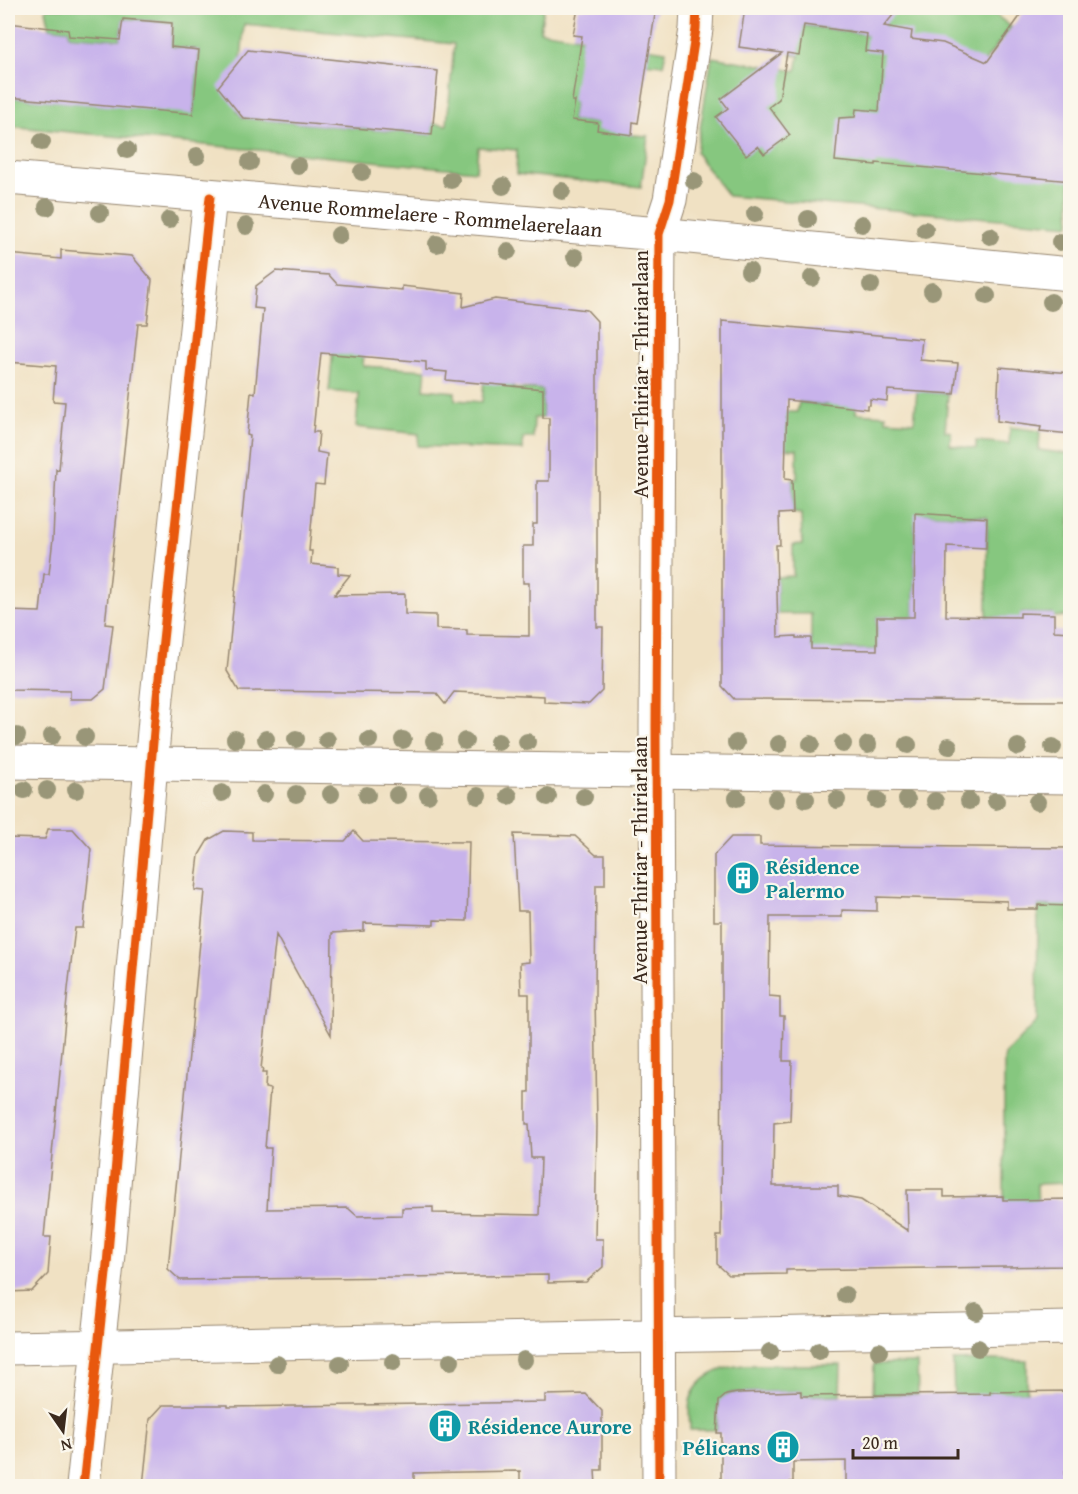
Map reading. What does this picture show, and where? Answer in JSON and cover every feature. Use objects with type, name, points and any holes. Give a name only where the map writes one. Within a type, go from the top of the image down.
[{"type":"street","name":"Avenue Thiriar - Thiriarlaan","points":[[659,1486],[657,771],[659,234],[670,200],[696,29],[697,8]]},
{"type":"street","name":"Avenue Rommelaere - Rommelaerelaan","points":[[8,178],[659,234],[1071,274]]},
{"type":"street","points":[[83,1486],[107,1264],[152,764],[210,197]]},
{"type":"street","points":[[8,762],[1071,777]]},
{"type":"street","points":[[8,1348],[1071,1328]]},
{"type":"green space","points":[[48,8],[544,8],[540,31],[666,51],[663,65],[643,63],[572,101],[575,101],[572,120],[598,123],[632,135],[648,136],[641,187],[516,174],[517,150],[478,147],[476,171],[8,126],[8,97],[193,113],[199,50],[171,47],[172,23],[123,19],[120,40],[69,36],[68,30],[50,28],[46,10]],"holes":[[[244,24],[454,44],[447,125],[433,123],[431,135],[243,118],[237,111]]]},
{"type":"green space","points":[[884,8],[987,8],[1011,27],[985,61],[1012,71],[1070,86],[1070,225],[728,196],[696,153],[712,57],[796,71],[799,56],[791,55],[795,30],[801,25],[884,37],[887,11]]},
{"type":"green space","points":[[335,329],[365,340],[363,366],[426,370],[424,389],[455,392],[455,400],[482,402],[484,379],[514,383],[513,389],[543,389],[543,418],[534,418],[533,438],[523,438],[523,450],[418,446],[419,434],[356,427],[359,394],[329,391]]},
{"type":"green space","points":[[830,386],[856,404],[856,413],[886,415],[886,420],[914,422],[917,391],[948,394],[945,431],[951,432],[950,445],[976,449],[976,441],[1009,444],[1010,427],[1040,431],[1039,450],[1068,454],[1070,448],[1070,616],[1054,617],[1053,614],[1021,613],[1020,618],[987,617],[987,517],[925,514],[915,524],[914,617],[877,617],[877,650],[843,649],[811,654],[811,614],[777,614],[777,577],[793,576],[793,545],[802,544],[801,514],[793,513],[792,480],[797,479],[797,449],[772,448],[780,412],[797,412],[799,402],[827,405]]},
{"type":"green space","points":[[1050,899],[1070,899],[1070,1183],[1037,1184],[1038,1211],[1004,1211],[1005,1054],[1037,1021],[1038,905],[1050,906]]},
{"type":"green space","points":[[953,1361],[1027,1361],[1027,1392],[990,1393],[992,1486],[956,1486]]},
{"type":"green space","points":[[917,1363],[918,1394],[873,1394],[874,1364]]},
{"type":"green space","points":[[744,1365],[841,1365],[840,1395],[801,1396],[801,1391],[732,1393],[722,1399],[719,1404],[717,1430],[690,1430],[690,1401],[698,1385],[711,1374]]},
{"type":"building","points":[[578,8],[656,8],[638,123],[633,122],[632,135],[597,130],[598,123],[572,120],[575,101],[572,101],[582,36],[573,35]]},
{"type":"building","points":[[745,8],[899,8],[884,26],[912,31],[911,39],[943,43],[987,62],[1026,8],[1071,8],[1071,181],[835,161],[839,118],[855,117],[856,109],[879,111],[883,53],[865,51],[867,34],[804,25],[799,55],[787,53],[779,99],[769,107],[790,135],[764,154],[758,146],[746,155],[716,117],[728,108],[721,99],[782,53],[739,47]]},
{"type":"building","points":[[123,19],[172,23],[171,47],[199,50],[193,114],[8,97],[8,23],[68,30],[69,36],[120,40]]},
{"type":"building","points":[[248,50],[438,71],[432,135],[243,118],[218,87]]},
{"type":"building","points":[[61,250],[132,256],[152,280],[147,324],[138,324],[105,624],[113,625],[105,689],[93,699],[70,699],[70,691],[8,690],[8,611],[40,612],[44,574],[49,574],[56,469],[59,470],[65,402],[53,401],[56,366],[8,362],[8,254],[61,259]]},
{"type":"building","points":[[276,271],[329,275],[337,284],[402,290],[402,286],[464,293],[463,307],[495,299],[587,310],[597,321],[597,627],[603,627],[602,691],[589,704],[544,702],[544,696],[454,692],[445,704],[436,693],[239,691],[227,671],[250,436],[247,435],[251,392],[255,393],[263,309],[254,308],[256,286]],"holes":[[[321,353],[426,362],[426,370],[447,372],[446,380],[543,389],[543,418],[549,418],[549,481],[537,481],[537,524],[533,524],[533,546],[523,546],[523,583],[529,583],[529,636],[467,635],[467,630],[436,629],[436,615],[405,614],[405,594],[334,595],[350,575],[338,574],[338,567],[311,564],[312,551],[309,551],[315,484],[324,485],[327,454],[317,452],[319,432],[313,432]]]},
{"type":"building","points":[[722,321],[922,339],[920,360],[958,363],[954,394],[888,390],[887,401],[870,399],[867,409],[787,400],[785,479],[792,480],[793,513],[779,514],[780,545],[776,545],[778,637],[811,638],[811,649],[877,650],[877,617],[914,617],[915,513],[987,518],[986,548],[947,546],[946,616],[1020,617],[1020,613],[1054,614],[1054,631],[1071,632],[1071,701],[734,699],[722,686]]},
{"type":"building","points":[[999,367],[1071,373],[1071,434],[1040,431],[1041,427],[997,421]]},
{"type":"building","points":[[48,829],[73,829],[91,849],[83,928],[75,928],[68,989],[44,1237],[51,1237],[48,1274],[32,1291],[8,1292],[8,838],[45,839]]},
{"type":"building","points":[[224,831],[252,832],[252,840],[345,841],[354,831],[363,841],[469,842],[467,921],[434,920],[434,925],[364,923],[364,931],[332,933],[331,1035],[276,935],[261,1069],[263,1069],[262,1073],[266,1073],[265,1088],[270,1089],[265,1148],[271,1148],[267,1209],[348,1208],[357,1216],[402,1215],[402,1208],[433,1207],[433,1213],[539,1215],[541,1158],[531,1158],[529,1124],[526,1124],[526,1092],[529,1092],[529,994],[521,994],[520,963],[529,962],[528,911],[518,911],[514,834],[575,836],[596,855],[605,855],[605,885],[596,885],[595,994],[597,1125],[595,1239],[603,1239],[603,1267],[586,1282],[548,1283],[548,1275],[180,1280],[168,1269],[205,891],[195,890],[199,855],[208,840]]},
{"type":"building","points":[[731,837],[760,837],[760,845],[1071,848],[1071,906],[1038,905],[1038,909],[1007,909],[1007,901],[877,897],[877,911],[842,910],[842,917],[770,917],[769,996],[780,997],[780,1016],[784,1016],[783,1061],[792,1061],[790,1121],[774,1123],[773,1186],[838,1186],[838,1196],[861,1200],[908,1231],[907,1190],[944,1190],[944,1197],[1003,1196],[1003,1200],[1071,1199],[1071,1266],[786,1270],[786,1274],[729,1275],[717,1264],[717,1236],[721,1236],[722,921],[714,921],[714,855]]},
{"type":"building","points":[[801,1391],[801,1396],[1071,1391],[1071,1471],[1065,1471],[1066,1486],[846,1486],[846,1461],[793,1462],[793,1482],[790,1482],[790,1486],[721,1486],[721,1433],[717,1433],[719,1401],[726,1395],[737,1393]]},
{"type":"building","points":[[586,1394],[602,1411],[602,1470],[595,1470],[596,1486],[520,1486],[520,1471],[414,1473],[414,1486],[380,1486],[380,1484],[279,1486],[279,1483],[223,1483],[222,1486],[143,1486],[150,1419],[163,1405],[228,1405],[228,1407],[545,1402],[545,1395]]},
{"type":"cycle path","points":[[659,1486],[656,726],[659,234],[670,200],[696,29],[697,8]]},
{"type":"cycle path","points":[[83,1486],[107,1264],[157,697],[210,197]]},
{"type":"place","name":"Résidence Palermo","points":[[743,878]]},
{"type":"place","name":"Résidence Aurore","points":[[445,1426]]},
{"type":"place","name":"Pélicans","points":[[783,1447]]}]
